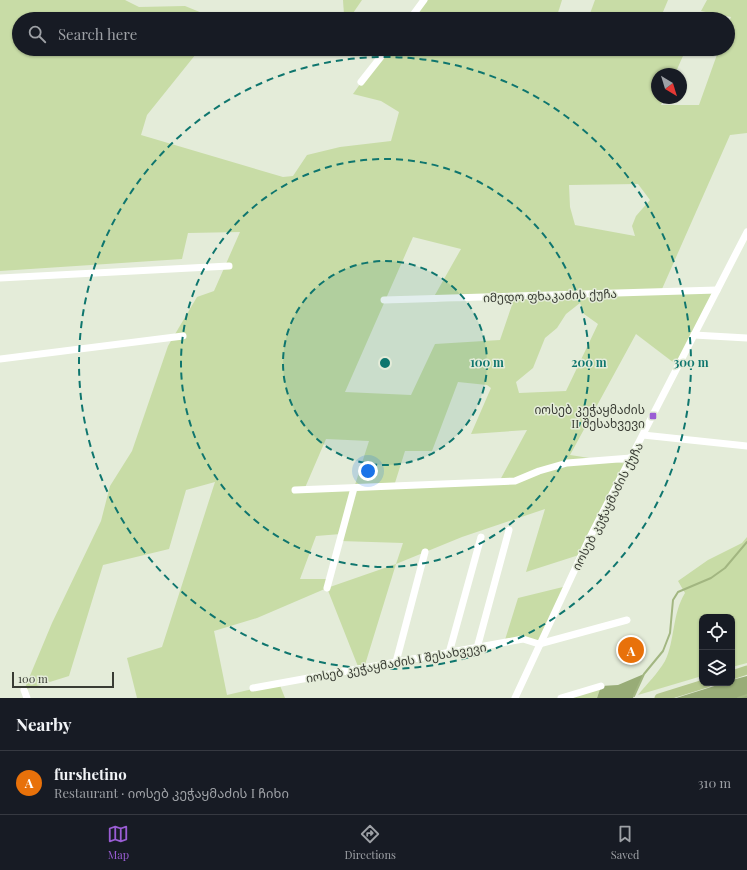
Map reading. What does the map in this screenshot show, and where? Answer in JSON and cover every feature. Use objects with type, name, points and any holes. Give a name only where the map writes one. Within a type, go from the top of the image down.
[{"type":"main road","points":[[735,674],[747,670]]},
{"type":"main road","points":[[659,698],[699,686]]},
{"type":"street","points":[[415,12],[424,0]]},
{"type":"street","points":[[361,82],[381,56]]},
{"type":"street","name":"იოსებ კეჭაყმაძის ქუჩა","points":[[515,698],[539,644],[631,458],[747,232]]},
{"type":"street","points":[[0,278],[229,266]]},
{"type":"street","name":"იმედო ფხაკაძის ქუჩა","points":[[384,300],[717,290]]},
{"type":"street","points":[[694,335],[747,338]]},
{"type":"street","points":[[0,359],[183,336]]},
{"type":"street","points":[[643,435],[747,446]]},
{"type":"street","points":[[295,490],[515,481],[539,471],[567,463],[631,458]]},
{"type":"street","points":[[327,588],[354,488]]},
{"type":"street","points":[[477,648],[509,530]]},
{"type":"street","points":[[449,652],[481,537]]},
{"type":"street","points":[[396,662],[425,552]]},
{"type":"street","points":[[539,644],[628,620]]},
{"type":"street","name":"იოსებ კეჭაყმაძის I შესახვევი","points":[[253,688],[523,639],[539,644]]},
{"type":"street","points":[[561,698],[600,686]]},
{"type":"street","points":[[24,690],[26,698]]},
{"type":"green space","points":[[0,0],[125,0],[139,7],[185,6],[200,12],[12,12],[12,56],[194,56],[147,115],[141,135],[283,177],[293,176],[307,155],[340,147],[391,141],[399,112],[381,101],[353,94],[380,56],[683,56],[678,68],[651,68],[651,104],[699,105],[716,56],[735,56],[735,12],[701,11],[707,0],[747,0],[747,133],[730,135],[662,289],[717,290],[678,366],[636,334],[570,455],[628,464],[582,554],[526,572],[545,509],[462,537],[396,564],[403,543],[340,541],[341,534],[316,536],[300,579],[329,579],[327,588],[257,618],[214,631],[227,695],[279,683],[285,698],[137,698],[127,658],[162,647],[215,482],[186,490],[169,549],[103,565],[69,676],[24,690],[52,623],[101,521],[110,486],[132,451],[168,346],[197,297],[214,291],[240,232],[188,233],[182,259],[0,271]],"holes":[[[638,184],[650,200],[636,216],[632,226],[635,236],[575,225],[570,207],[569,185]],[[413,237],[461,249],[431,302],[514,299],[500,340],[435,344],[411,395],[345,392]],[[580,303],[584,314],[598,324],[566,391],[519,393],[516,382],[533,368],[545,338],[557,328],[566,314]],[[458,382],[487,385],[491,388],[471,434],[527,430],[499,482],[394,486],[405,451],[432,451]],[[326,439],[369,441],[354,488],[304,490]]]},
{"type":"green space","points":[[343,0],[362,0],[354,12],[344,12]]},
{"type":"green space","points":[[424,0],[562,0],[558,12],[415,12]]},
{"type":"green space","points":[[595,0],[668,0],[663,12],[591,12]]},
{"type":"green space","points":[[747,537],[747,663],[735,666],[735,614],[699,614],[699,677],[638,695],[665,661],[671,645],[678,610],[685,593],[678,581],[708,560],[742,543]]},
{"type":"green space","points":[[396,564],[364,668],[359,669],[327,588]]},
{"type":"green space","points":[[567,586],[539,644],[523,639],[504,643],[518,598]]},
{"type":"green space","points":[[644,674],[633,698],[597,698],[601,686],[618,685]]},
{"type":"green space","points":[[747,676],[747,698],[676,698],[714,686],[735,686],[735,679]]},
{"type":"green space","points":[[601,686],[597,698],[561,698]]},
{"type":"waterway","points":[[634,696],[644,674],[663,651],[670,633],[673,600],[678,592],[711,578],[725,568],[747,542]]},
{"type":"waterway","points":[[738,698],[747,695]]},
{"type":"place","name":"იოსებ კეჭაყმაძის II შესახვევი","points":[[653,416]]},
{"type":"place","name":"furshetino","points":[[631,650]]}]
